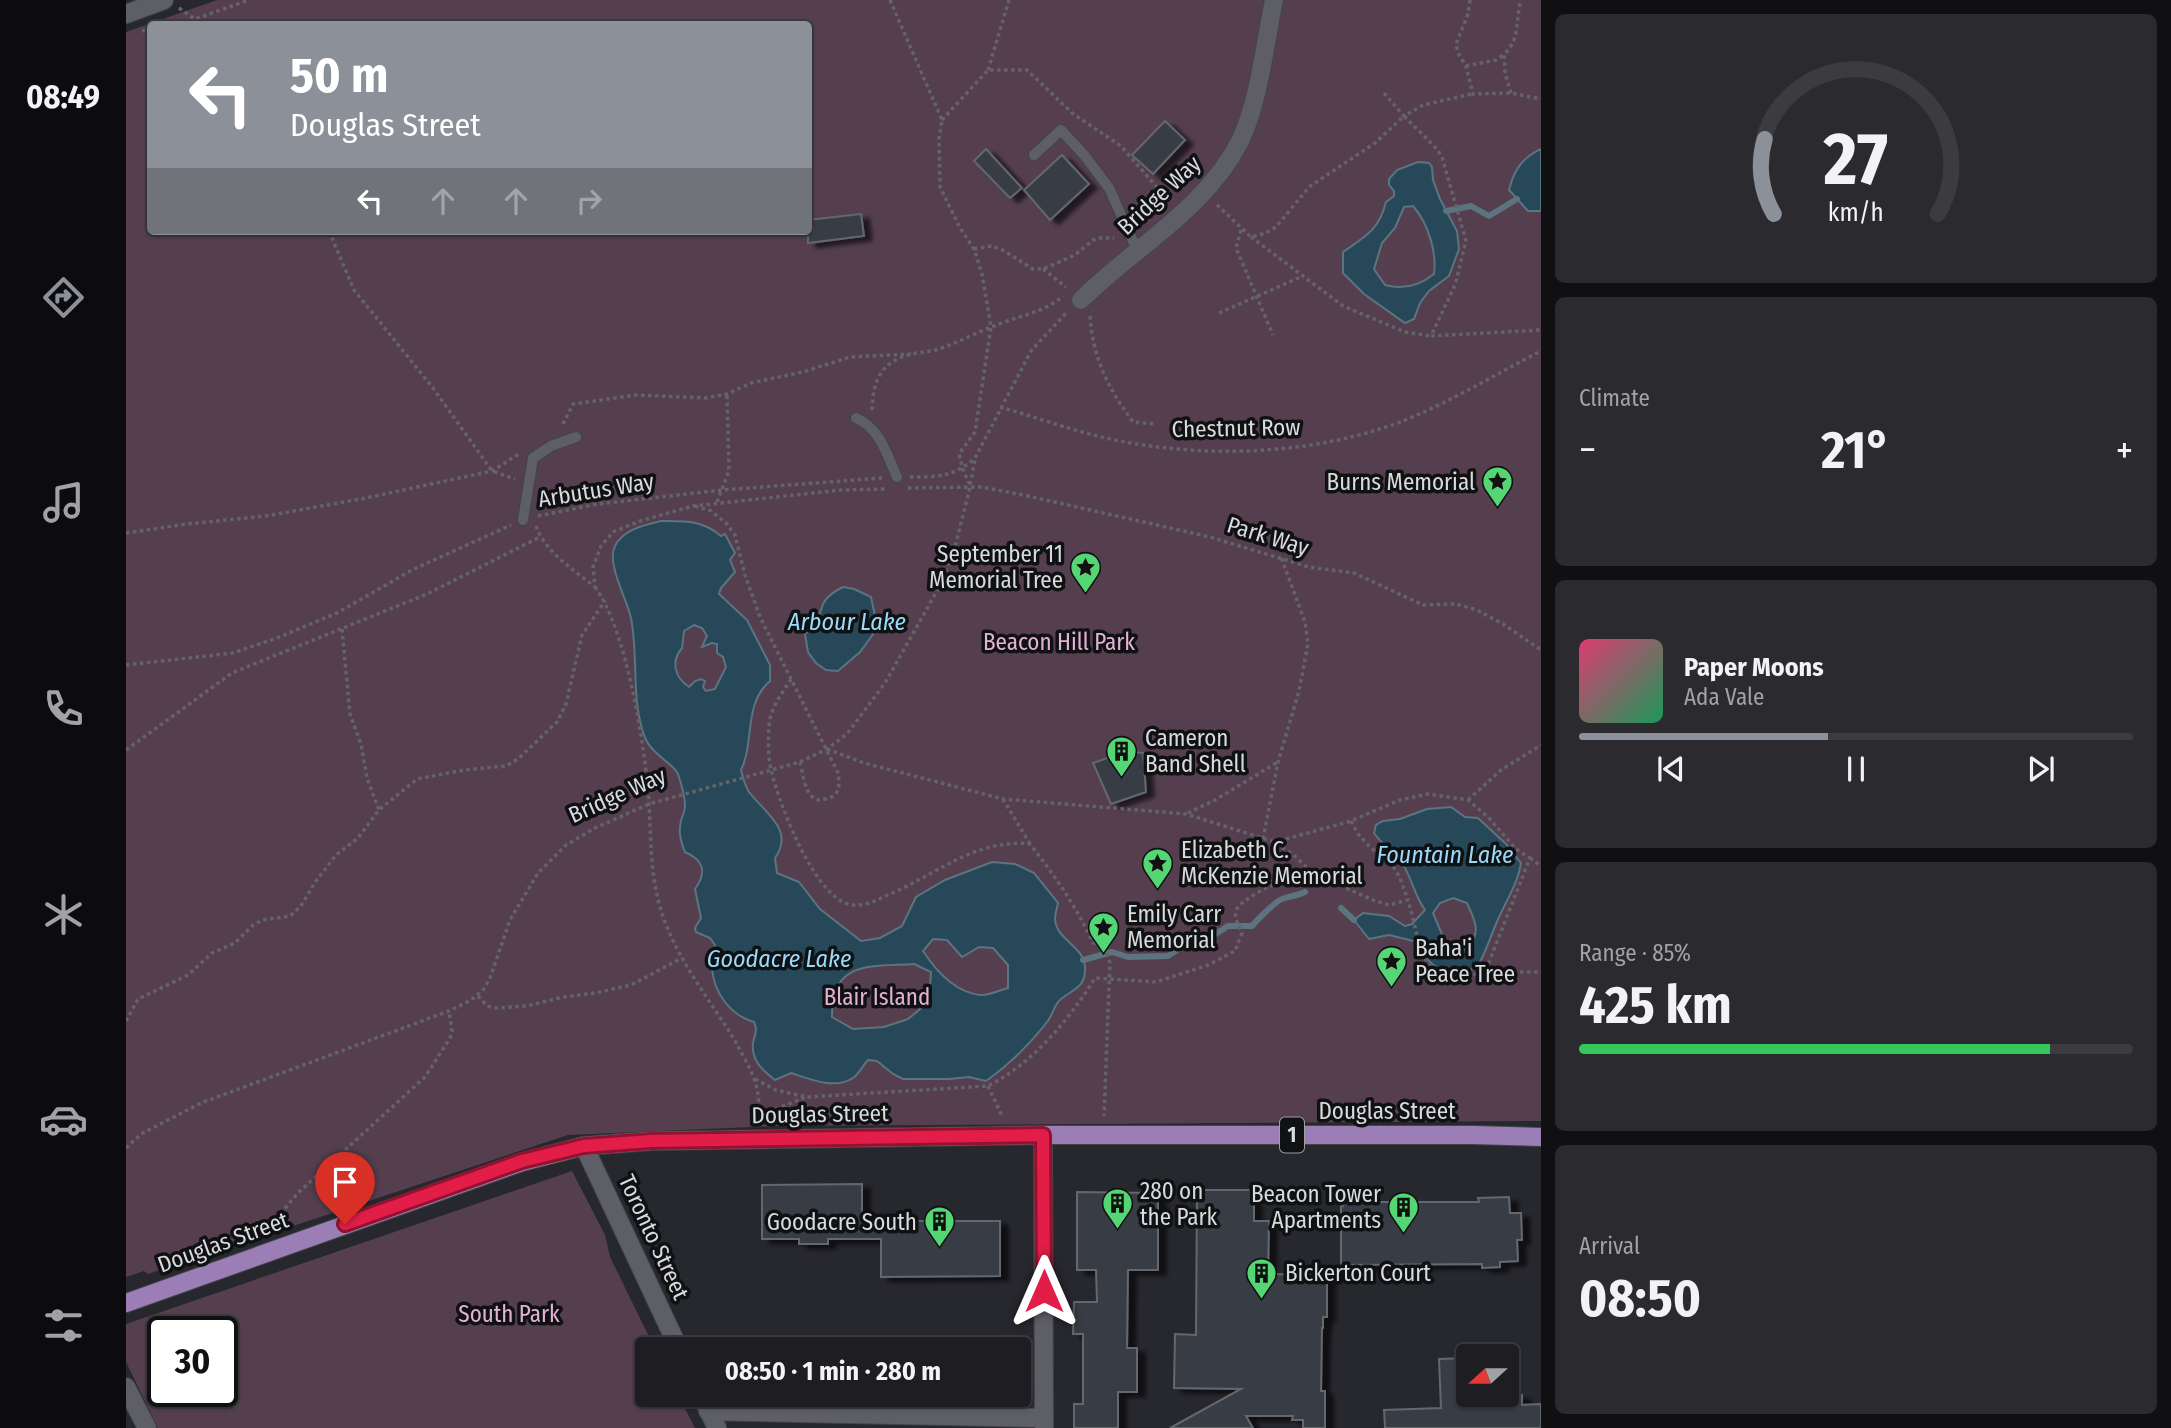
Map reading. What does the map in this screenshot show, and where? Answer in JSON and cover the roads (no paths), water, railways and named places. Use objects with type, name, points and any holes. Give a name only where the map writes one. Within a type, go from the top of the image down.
[{"type":"main road","name":"Douglas Street","points":[[126,1303],[522,1161],[584,1146],[651,1141],[1043,1135],[1541,1137]]},
{"type":"street","points":[[126,14],[164,0]]},
{"type":"street","name":"Bridge Way","points":[[1080,299],[1204,192],[1221,172],[1240,141],[1247,120],[1274,0]]},
{"type":"street","points":[[772,1407],[1044,1423],[1043,1135]]},
{"type":"street","name":"Toronto Street","points":[[584,1146],[673,1337]]},
{"type":"street","points":[[126,1387],[147,1428]]},
{"type":"street","points":[[706,1407],[717,1428]]},
{"type":"lane","points":[[1034,155],[1061,130],[1109,188],[1137,250]]},
{"type":"lane","points":[[856,418],[869,423],[897,477]]},
{"type":"lane","points":[[528,519],[528,481],[533,458],[551,446],[576,437]]},
{"type":"water","points":[[1541,149],[1541,211],[1528,211],[1509,190],[1520,165]]},
{"type":"water","points":[[1418,162],[1429,163],[1440,199],[1457,231],[1459,249],[1449,276],[1429,291],[1420,303],[1414,319],[1405,323],[1364,294],[1343,273],[1343,252],[1365,237],[1380,219],[1386,202],[1394,196],[1389,179],[1397,170]],"holes":[[[1413,206],[1433,247],[1434,274],[1411,286],[1385,285],[1374,269],[1382,243],[1395,228],[1404,207]]]},
{"type":"water","name":"Goodacre Lake","points":[[661,521],[700,524],[721,536],[725,534],[735,553],[730,560],[735,572],[719,594],[747,620],[770,665],[770,681],[756,701],[741,770],[749,792],[780,830],[782,839],[775,858],[777,873],[799,882],[820,909],[861,941],[880,938],[902,926],[916,897],[945,880],[992,862],[1015,864],[1034,873],[1058,903],[1055,917],[1057,926],[1080,954],[1085,967],[1081,984],[1059,1001],[1049,1019],[1026,1046],[986,1081],[969,1077],[903,1079],[877,1061],[868,1060],[855,1076],[838,1083],[822,1082],[791,1073],[775,1080],[756,1060],[753,1049],[756,1030],[754,1022],[737,1014],[719,994],[712,967],[715,945],[710,938],[696,932],[695,928],[701,918],[695,889],[701,878],[702,867],[685,852],[681,841],[680,825],[685,806],[678,774],[649,745],[638,710],[631,618],[615,571],[613,553],[623,535]],"holes":[[[694,625],[702,628],[707,636],[702,647],[717,644],[717,653],[723,657],[726,667],[715,689],[706,691],[703,687],[705,681],[701,679],[689,687],[677,674],[675,663],[682,648],[684,631]],[[933,939],[947,940],[962,957],[979,947],[993,948],[1008,965],[1008,988],[983,995],[962,990],[940,973],[923,951]],[[914,964],[931,972],[929,1002],[908,1019],[884,1027],[853,1029],[832,1017],[833,998],[838,985],[846,976],[868,967]]]},
{"type":"water","name":"Arbour Lake","points":[[843,587],[871,597],[875,616],[874,633],[860,652],[838,671],[826,670],[816,663],[808,652],[805,634],[817,621],[826,599]]},
{"type":"water","name":"Fountain Lake","points":[[1451,807],[1465,817],[1478,818],[1506,844],[1521,863],[1514,886],[1476,969],[1441,972],[1428,960],[1426,944],[1389,935],[1369,939],[1354,920],[1363,913],[1389,916],[1405,926],[1412,924],[1425,910],[1402,863],[1374,833],[1376,825],[1383,821],[1400,819],[1427,809]],"holes":[[[1453,898],[1467,903],[1474,920],[1475,936],[1469,948],[1455,951],[1446,944],[1433,913],[1440,903]]]},
{"type":"waterway","points":[[1446,211],[1471,206],[1489,216],[1517,199]]},
{"type":"waterway","points":[[1083,960],[1112,952],[1128,957],[1168,956],[1184,945],[1214,935],[1228,926],[1252,926],[1279,900],[1305,892]]},
{"type":"waterway","points":[[1341,908],[1354,920]]},
{"type":"place","name":"Burns Memorial","points":[[1498,509]]},
{"type":"place","name":"September 11 Memorial Tree","points":[[1086,594]]},
{"type":"place","name":"Cameron Band Shell","points":[[1122,778]]},
{"type":"place","name":"Elizabeth C. McKenzie Memorial","points":[[1158,890]]},
{"type":"place","name":"Emily Carr Memorial","points":[[1104,954]]},
{"type":"place","name":"Baha'i Peace Tree","points":[[1392,988]]},
{"type":"place","name":"280 on the Park","points":[[1117,1231]]},
{"type":"place","name":"Beacon Tower Apartments","points":[[1404,1234]]},
{"type":"place","name":"Goodacre South","points":[[940,1249]]},
{"type":"place","name":"Bickerton Court","points":[[1262,1300]]},
{"type":"park label","name":"Beacon Hill Park","points":[[1059,642]]},
{"type":"park label","name":"Blair Island","points":[[877,997]]},
{"type":"park label","name":"South Park","points":[[509,1314]]}]
